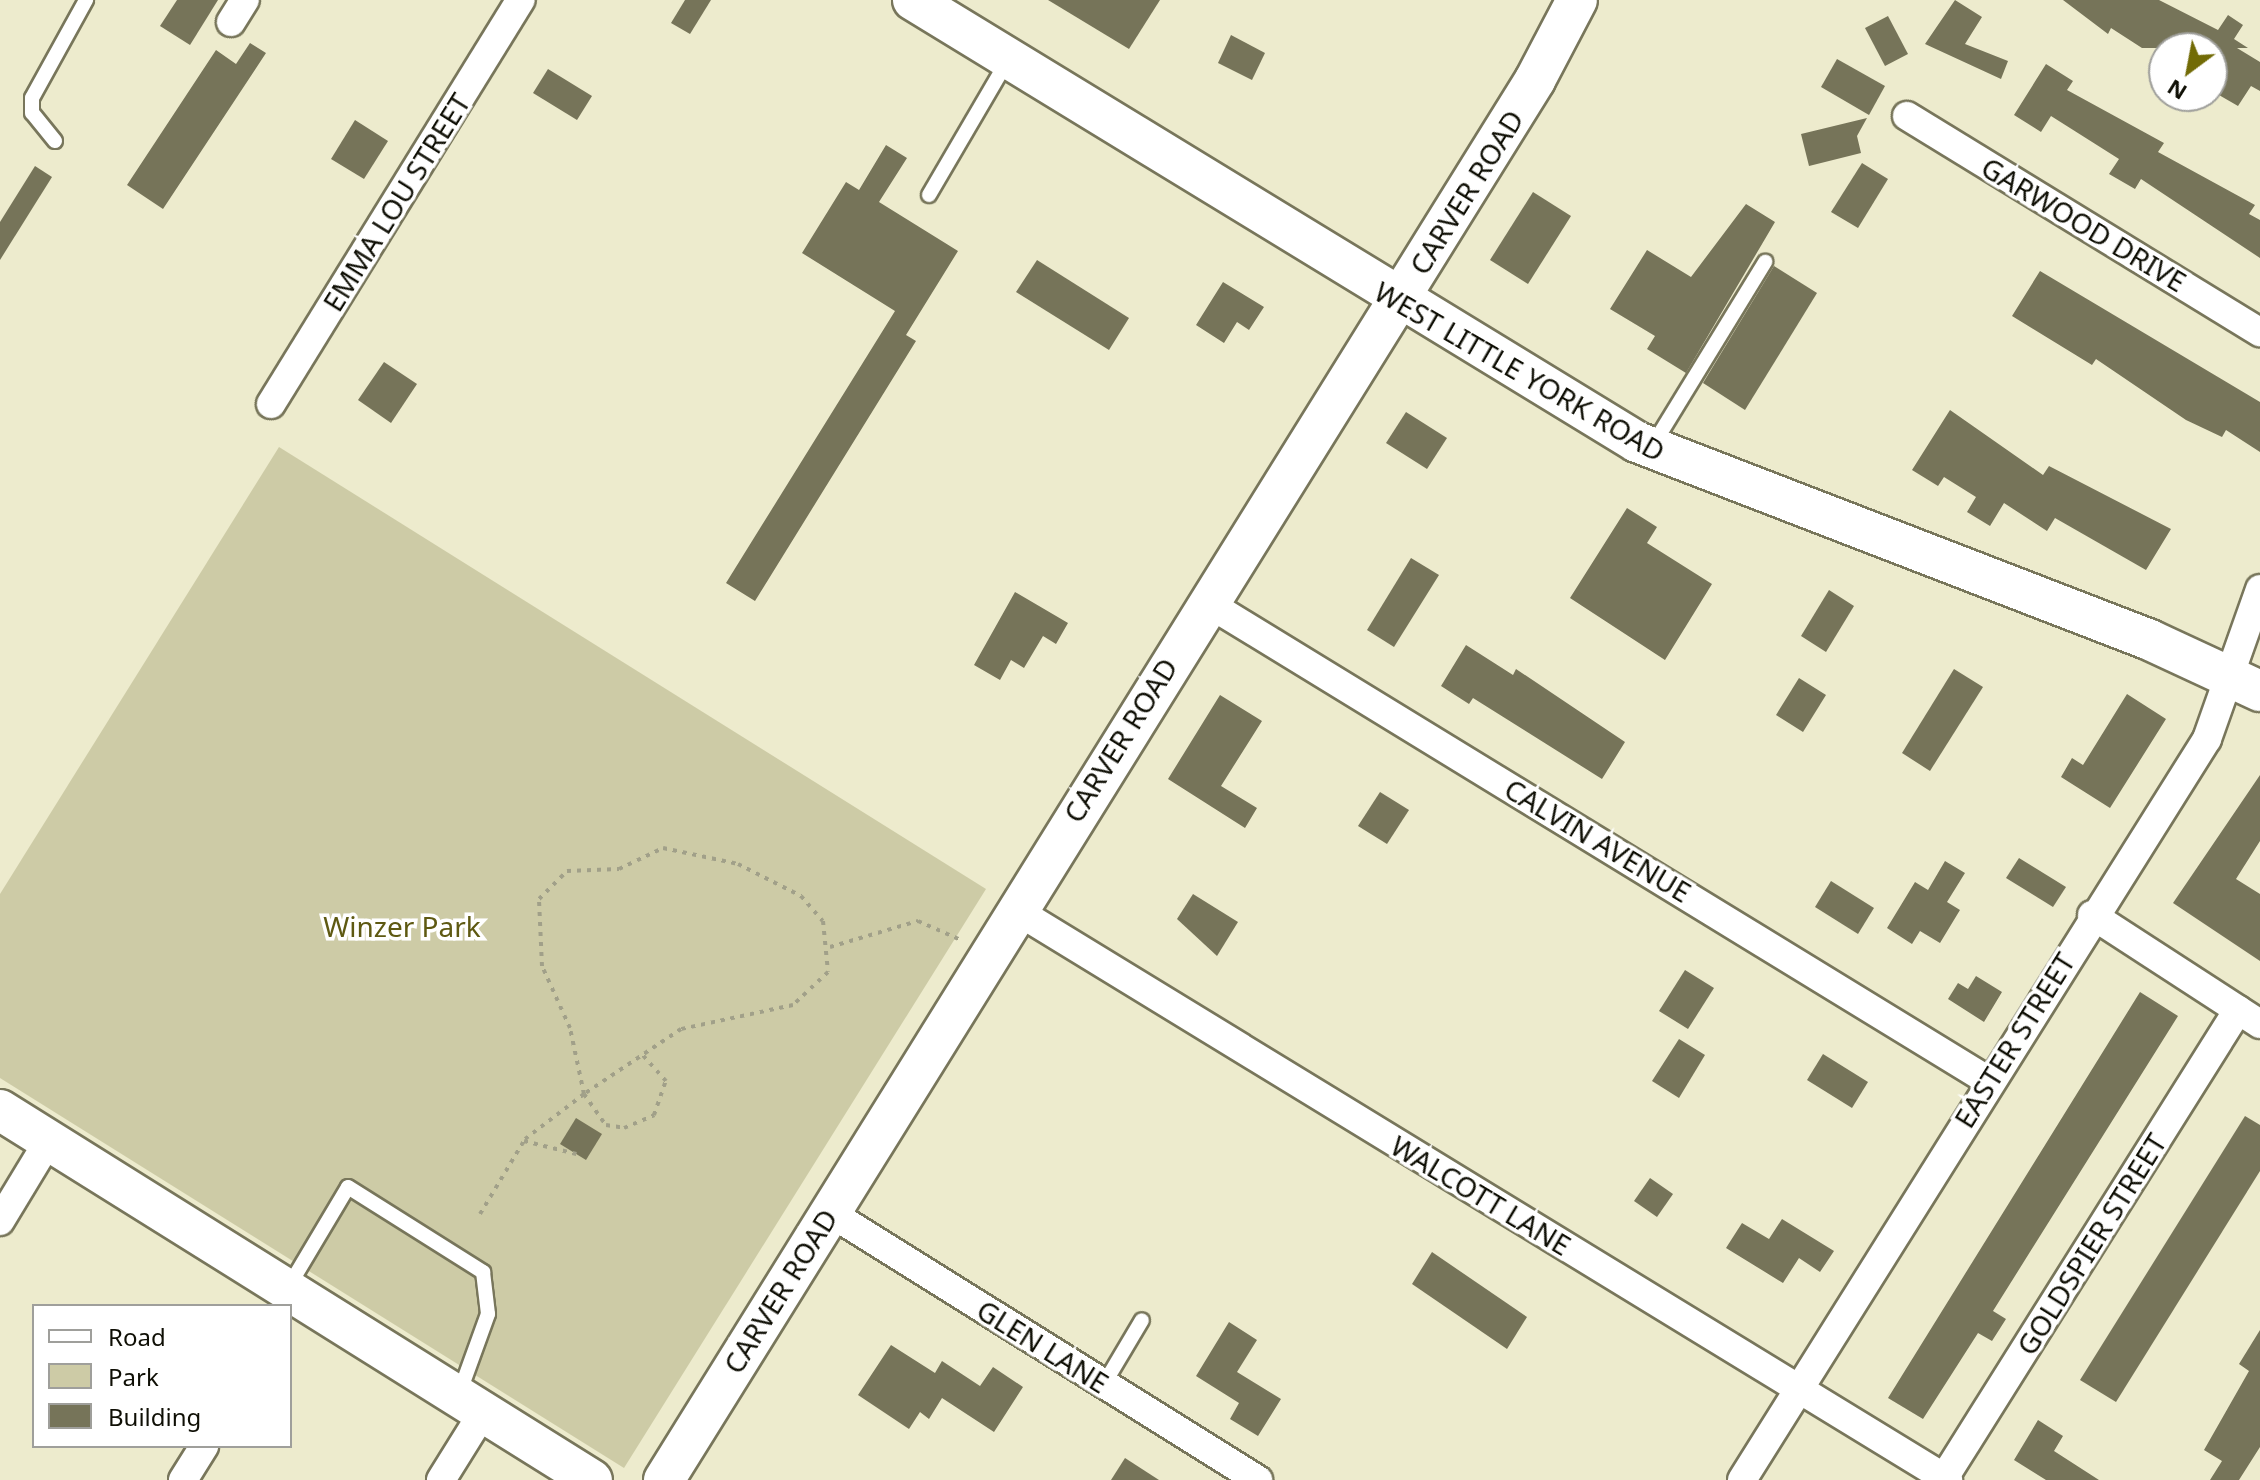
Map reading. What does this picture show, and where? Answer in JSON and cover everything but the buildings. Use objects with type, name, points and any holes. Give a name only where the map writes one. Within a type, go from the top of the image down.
[{"type":"street","name":"EMMA LOU STREET","points":[[271,404],[521,0]]},
{"type":"street","name":"WEST LITTLE YORK ROAD","points":[[913,0],[1398,302],[1651,449],[2246,684]]},
{"type":"street","name":"CARVER ROAD","points":[[664,1480],[1014,909],[1398,302],[1577,0]]},
{"type":"street","name":"GARWOOD DRIVE","points":[[1907,116],[2260,332]]},
{"type":"street","name":"EASTER STREET","points":[[1742,1480],[2092,915],[2246,684],[2260,589]]},
{"type":"street","name":"CALVIN AVENUE","points":[[1206,602],[1989,1081]]},
{"type":"street","name":"WALCOTT LANE","points":[[1014,909],[1946,1479]]},
{"type":"street","points":[[2092,915],[2249,1017]]},
{"type":"street","name":"GOLDSPIER STREET","points":[[1946,1479],[2249,1017]]},
{"type":"street","points":[[0,1110],[292,1296],[592,1480]]},
{"type":"street","points":[[0,1221],[49,1140]]},
{"type":"street","name":"GLEN LANE","points":[[829,1212],[1258,1480]]},
{"type":"street","points":[[441,1480],[471,1403]]},
{"type":"street","points":[[183,1480],[203,1448]]},
{"type":"lane","points":[[55,141],[32,113],[32,98],[86,0]]},
{"type":"lane","points":[[929,195],[1008,59]]},
{"type":"lane","points":[[1651,449],[1765,262]]},
{"type":"lane","points":[[292,1296],[348,1187],[483,1272],[488,1314],[471,1403]]},
{"type":"lane","points":[[1104,1384],[1142,1320]]},
{"type":"path","points":[[480,1214],[524,1141],[584,1094],[642,1054],[681,1029],[807,997],[828,972],[830,947],[814,907],[738,864],[660,848],[619,869],[575,869],[555,877],[539,899],[540,957],[570,1028],[584,1094],[606,1125],[642,1124],[663,1099],[666,1081],[642,1054]]},
{"type":"path","points":[[830,947],[918,921],[987,954]]},
{"type":"path","points":[[524,1141],[576,1154]]},
{"type":"green space","name":"Winzer Park","points":[[279,447],[986,889],[624,1468],[0,1078],[0,894]]}]
